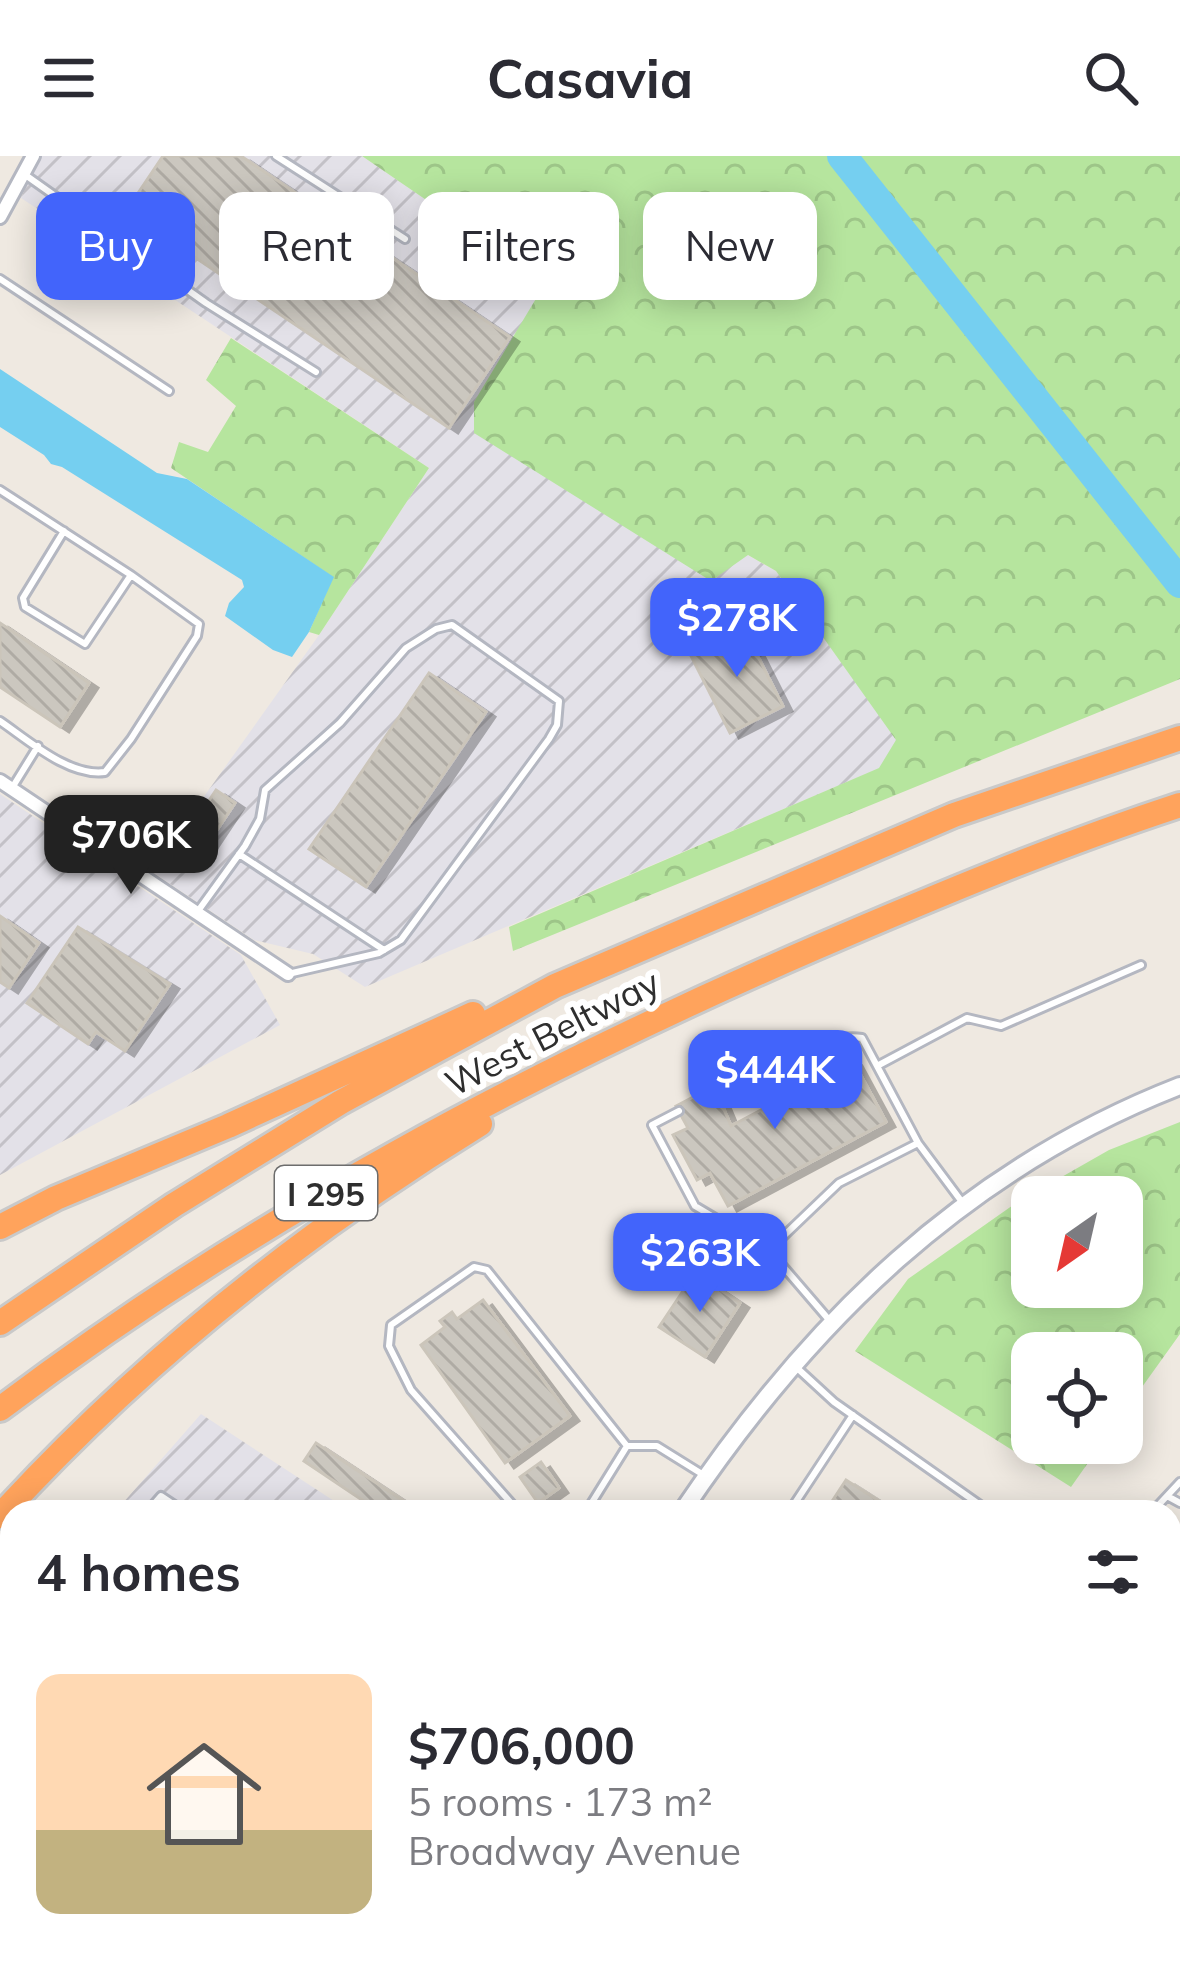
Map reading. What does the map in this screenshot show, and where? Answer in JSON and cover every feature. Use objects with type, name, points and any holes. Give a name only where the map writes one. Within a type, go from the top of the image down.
[{"type":"highway","name":"West Beltway","points":[[0,1323],[174,1205],[341,1102],[555,986],[954,815],[1180,738]]},
{"type":"highway","name":"West Beltway","points":[[0,1409],[137,1311],[304,1206],[532,1078],[671,1010],[1004,866],[1180,805]]},
{"type":"highway","points":[[0,1227],[458,1020],[555,986]]},
{"type":"highway","points":[[16,1500],[128,1389],[284,1256],[395,1176],[495,1114],[581,1070],[671,1010]]},
{"type":"street","points":[[1,214],[33,156]]},
{"type":"street","points":[[6,784],[288,974]]},
{"type":"street","points":[[690,1500],[793,1364],[888,1266],[964,1205],[1064,1140],[1180,1086]]},
{"type":"lane","points":[[276,156],[405,239]]},
{"type":"lane","points":[[24,174],[206,302],[316,372]]},
{"type":"lane","points":[[0,279],[170,391]]},
{"type":"lane","points":[[0,490],[200,624],[197,636],[131,739],[105,772],[92,774],[0,721]]},
{"type":"lane","points":[[65,531],[23,598],[25,607],[86,644],[131,574]]},
{"type":"lane","points":[[196,912],[260,819],[265,790],[340,723],[406,648],[436,629],[452,625],[559,701],[560,713],[549,739],[401,940],[384,950],[288,974]]},
{"type":"lane","points":[[6,784],[38,746]]},
{"type":"lane","points":[[239,854],[384,950]]},
{"type":"lane","points":[[877,1066],[967,1018],[1001,1026],[1141,964]]},
{"type":"lane","points":[[718,1094],[787,1058],[847,1036],[862,1038],[917,1143],[964,1205]]},
{"type":"lane","points":[[679,1111],[652,1125],[694,1207],[769,1250],[830,1322]]},
{"type":"lane","points":[[769,1250],[839,1184],[917,1143]]},
{"type":"lane","points":[[508,1500],[411,1390],[389,1346],[392,1325],[474,1267],[488,1270],[627,1446]]},
{"type":"lane","points":[[793,1364],[854,1415],[973,1500]]},
{"type":"lane","points":[[797,1500],[854,1415]]},
{"type":"lane","points":[[627,1446],[658,1446],[706,1477]]},
{"type":"lane","points":[[593,1500],[627,1446]]},
{"type":"lane","points":[[1166,1500],[1180,1482]]},
{"type":"lane","points":[[1169,1497],[1174,1500]]},
{"type":"shaded area","points":[[39,156],[362,156],[418,194],[418,300],[536,300],[474,402],[776,571],[897,740],[880,768],[365,987],[313,954],[254,940],[151,871],[319,635],[429,468],[175,300],[195,300],[195,192],[36,192],[36,208],[21,198]]},
{"type":"shaded area","points":[[0,794],[241,955],[280,1025],[0,1175]]},
{"type":"shaded area","points":[[201,1414],[333,1500],[126,1500]]},
{"type":"green space","points":[[362,156],[1180,156],[1180,679],[513,951],[509,927],[879,768],[896,740],[776,571],[748,555],[711,581],[474,433],[474,402],[535,300],[619,300],[619,192],[418,194]]},
{"type":"green space","points":[[231,338],[429,468],[319,635],[309,632],[333,577],[171,468],[179,442],[208,452],[236,406],[206,380]]},
{"type":"green space","points":[[1180,1122],[1180,1334],[1143,1386],[1143,1332],[1011,1332],[1011,1449],[855,1351],[908,1279],[1011,1207],[1011,1308],[1143,1308],[1143,1176],[1063,1176],[1109,1150]]},
{"type":"green space","points":[[1034,1464],[1087,1464],[1071,1487]]},
{"type":"water","points":[[0,369],[157,473],[187,479],[334,577],[292,657],[273,650],[225,616],[229,603],[244,587],[242,580],[51,464],[0,427]]},
{"type":"building","points":[[163,156],[241,156],[295,192],[219,192],[219,273],[195,257],[195,192],[139,192]]},
{"type":"building","points":[[394,259],[418,275],[418,300],[455,300],[510,337],[449,428],[258,300],[394,300]]},
{"type":"building","points":[[0,623],[89,683],[60,727],[0,687]]},
{"type":"building","points":[[743,627],[783,706],[730,733],[690,654]]},
{"type":"building","points":[[429,673],[486,712],[366,887],[309,849]]},
{"type":"building","points":[[216,790],[235,803],[195,863],[176,850]]},
{"type":"building","points":[[0,916],[39,943],[9,988],[0,982]]},
{"type":"building","points":[[78,927],[170,984],[125,1051],[96,1032],[88,1044],[27,1003]]},
{"type":"building","points":[[853,1061],[886,1122],[728,1206],[710,1173],[697,1180],[673,1135],[688,1128],[676,1106],[714,1086],[731,1126]]},
{"type":"building","points":[[695,1273],[740,1303],[705,1357],[659,1327]]},
{"type":"building","points":[[483,1300],[570,1416],[505,1463],[421,1345],[445,1327],[440,1321],[452,1312],[457,1319]]},
{"type":"building","points":[[316,1443],[402,1500],[362,1500],[304,1461]]},
{"type":"building","points":[[541,1462],[559,1488],[536,1500],[520,1477]]},
{"type":"building","points":[[846,1480],[877,1500],[833,1500]]},
{"type":"waterway","points":[[842,156],[1180,583]]}]
